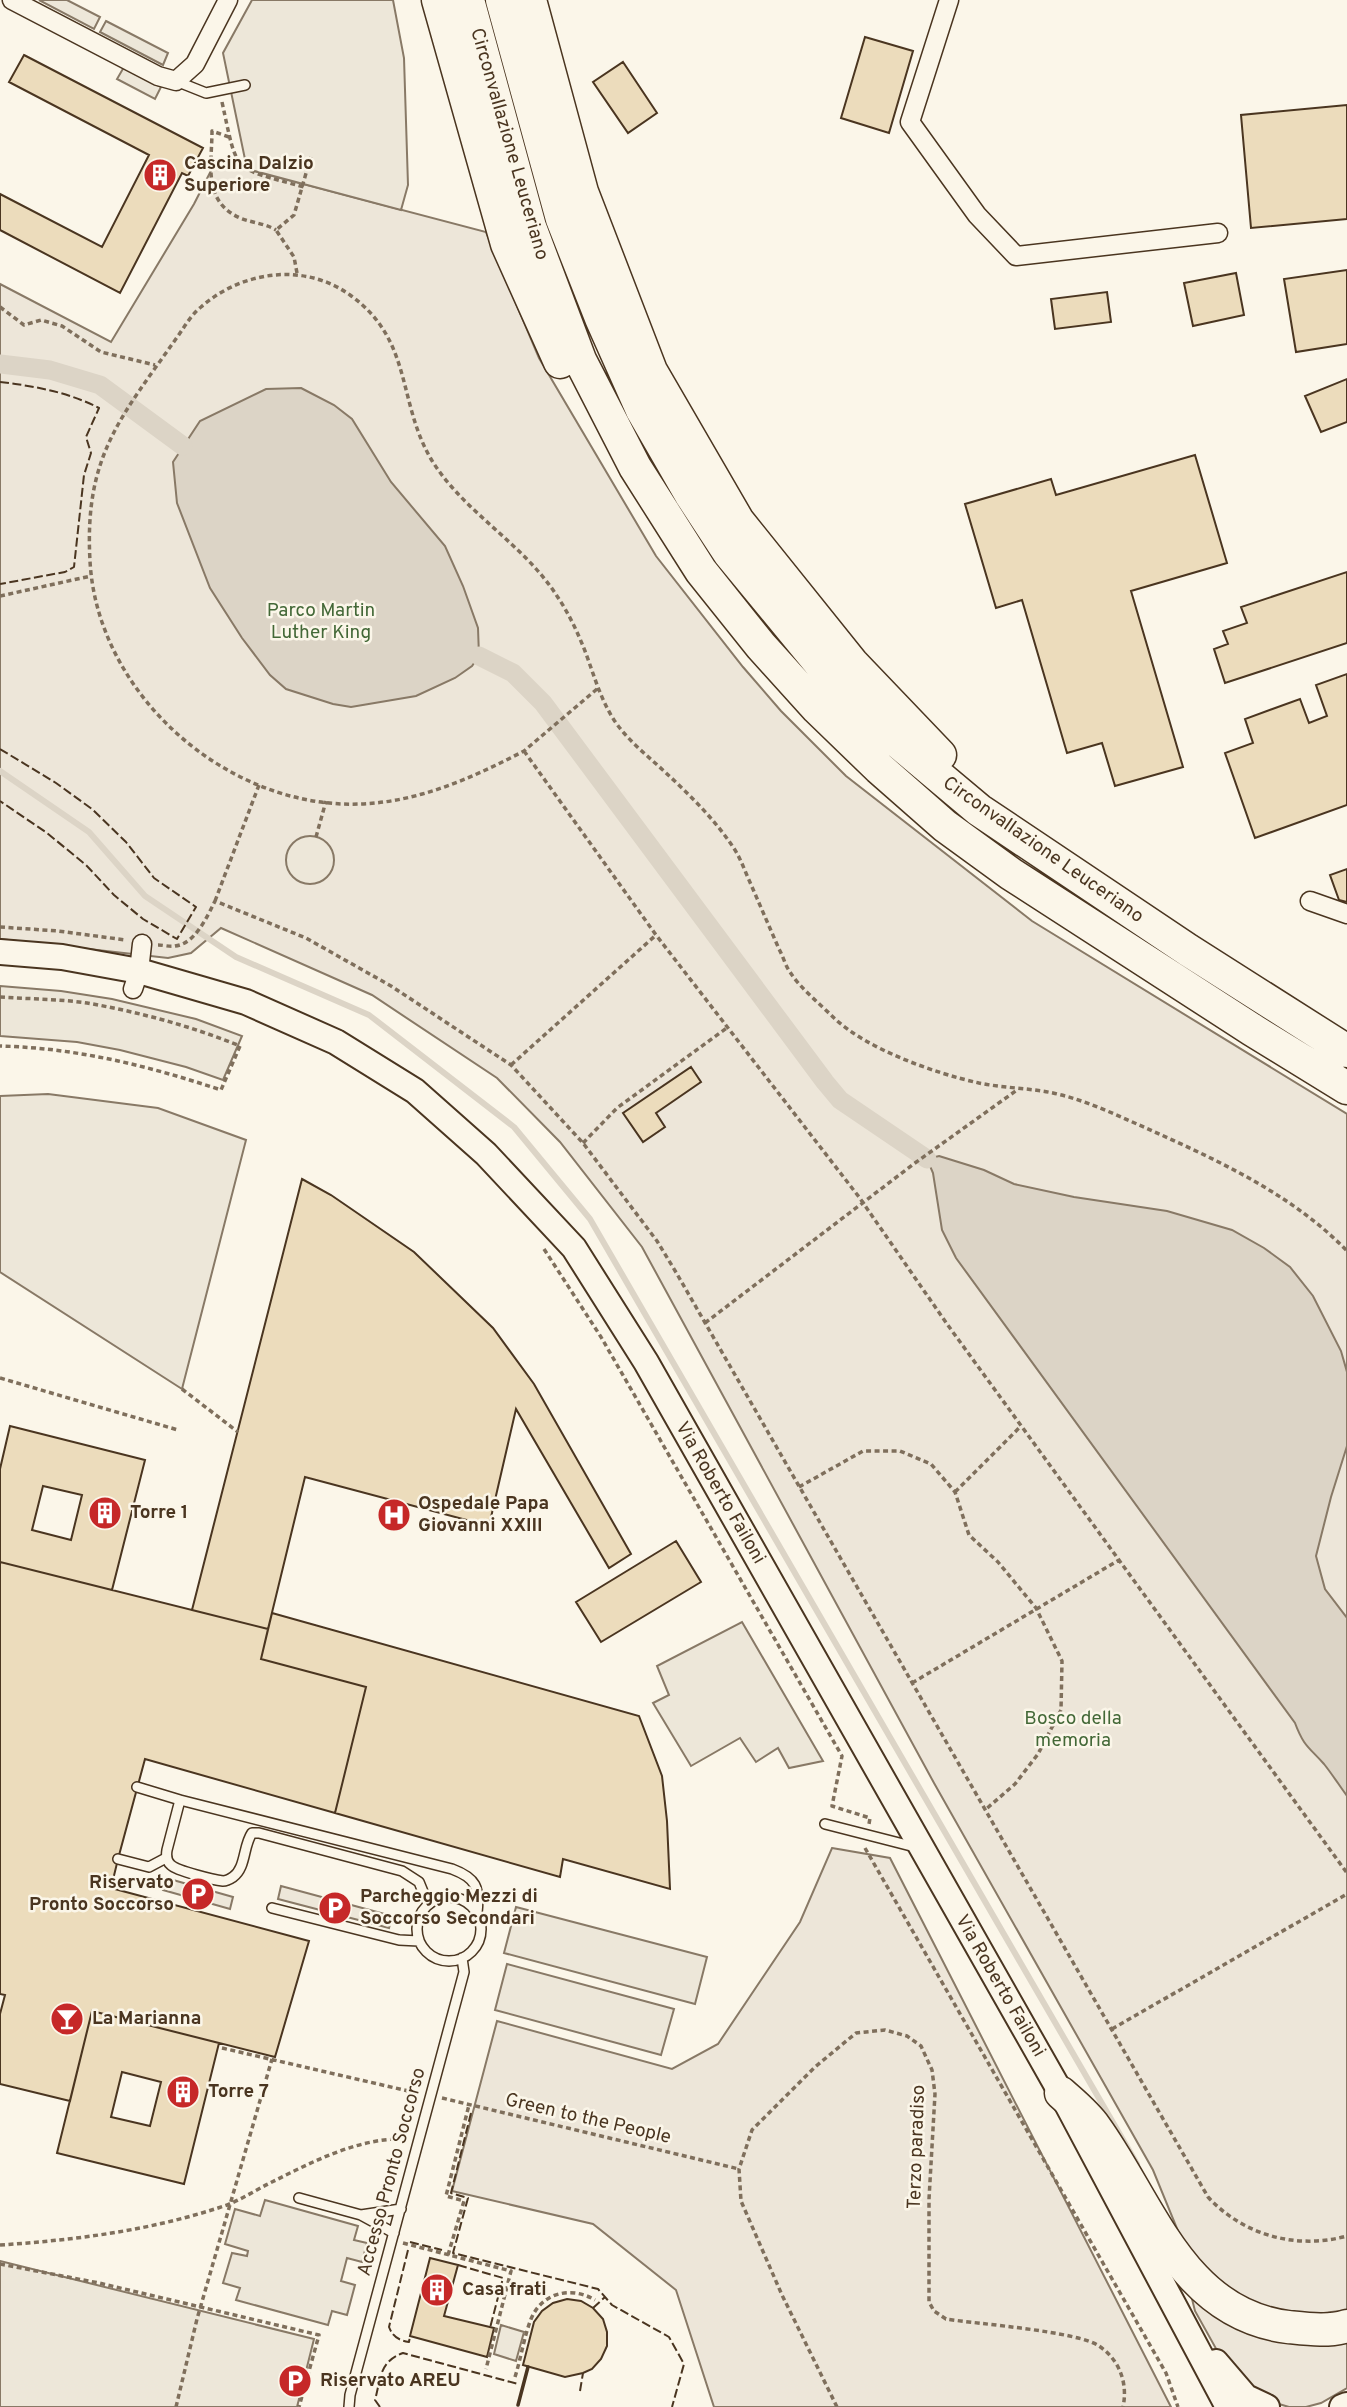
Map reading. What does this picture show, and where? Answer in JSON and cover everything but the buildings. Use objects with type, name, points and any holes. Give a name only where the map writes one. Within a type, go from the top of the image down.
[{"type":"highway","points":[[438,0],[507,244],[562,367],[657,532],[701,570]]},
{"type":"highway","name":"Circonvallazione Leuceriano","points":[[468,0],[530,227],[580,360],[635,467],[701,570],[761,646],[817,708],[945,826],[1011,874],[1347,1088]]},
{"type":"highway","name":"Circonvallazione Leuceriano","points":[[502,0],[567,231],[601,318],[642,410],[691,495],[729,553],[827,672],[873,721],[979,810],[1188,950],[1347,1051]]},
{"type":"highway","points":[[530,0],[582,192],[651,371],[738,521],[852,663],[940,755],[1008,810],[1038,851]]},
{"type":"highway","points":[[1061,2092],[1094,2125],[1186,2271],[1208,2293],[1235,2311],[1266,2325],[1303,2329],[1347,2326]]},
{"type":"street","points":[[12,0],[158,76],[176,81],[195,64],[229,0]]},
{"type":"street","points":[[949,0],[910,122],[977,215],[1016,256],[1218,233]]},
{"type":"street","points":[[1310,901],[1347,914]]},
{"type":"street","points":[[136,980],[142,943]]},
{"type":"street","name":"Via Roberto Failoni","points":[[0,952],[62,957],[136,980],[246,1002],[336,1042],[415,1091],[486,1154],[574,1248],[646,1362],[1061,2092],[1228,2407]]},
{"type":"street","name":"Via Roberto Failoni","points":[[1185,2323],[1246,2397],[1267,2407]]},
{"type":"street","points":[[1342,2407],[1347,2405]]},
{"type":"lane","points":[[176,81],[206,93],[245,85]]},
{"type":"lane","name":"Accesso Pronto Soccorso","points":[[137,1787],[452,1869],[469,1877],[476,1885],[481,1934],[477,1944],[462,1958],[464,1972],[347,2407]]},
{"type":"lane","points":[[180,1800],[166,1858],[169,1864],[177,1869],[225,1881],[240,1870],[248,1839],[252,1833],[259,1833],[402,1871],[419,1882],[428,1904]]},
{"type":"lane","points":[[825,1824],[922,1849]]},
{"type":"lane","points":[[118,1859],[149,1867],[166,1858]]},
{"type":"lane","points":[[462,1958],[442,1960],[424,1950],[419,1941],[418,1921],[428,1904],[436,1899],[454,1897],[463,1900],[477,1913]]},
{"type":"lane","points":[[272,1908],[399,1940],[419,1941]]},
{"type":"lane","points":[[299,2198],[361,2215],[393,2237]]},
{"type":"lane","points":[[361,2215],[401,2209]]},
{"type":"path","points":[[219,90],[235,159],[250,172],[304,187]]},
{"type":"path","points":[[229,137],[212,131],[211,185],[216,196],[232,214],[244,220],[266,224],[276,230],[294,257],[297,273]]},
{"type":"path","points":[[276,230],[294,215],[311,156]]},
{"type":"path","points":[[597,689],[524,751],[448,787],[404,799],[355,804],[303,798],[259,785],[233,773],[200,752],[163,721],[130,680],[109,643],[96,606],[89,539],[96,474],[108,442],[139,388],[194,312],[219,292],[251,280],[280,273],[297,273],[339,288],[377,319],[394,348],[422,439],[431,459],[446,480],[473,508],[532,563],[559,598],[584,646],[597,689],[616,723],[641,751],[704,811],[736,850],[790,973],[839,1023],[876,1045],[924,1066],[979,1083],[1053,1093],[1094,1105],[1220,1161],[1293,1205],[1347,1251]]},
{"type":"path","points":[[0,307],[24,325],[41,320],[62,326],[101,352],[156,365]]},
{"type":"path","points":[[0,596],[91,576]]},
{"type":"path","points":[[524,751],[656,935],[863,1203],[1021,1426],[1347,1873]]},
{"type":"path","points":[[0,928],[79,933],[176,946],[189,942],[215,901],[259,785]]},
{"type":"path","points":[[316,837],[326,801]]},
{"type":"path","points":[[215,901],[316,944],[391,986],[511,1065],[583,1143],[657,1241],[1208,2197],[1223,2213],[1247,2228],[1269,2235],[1325,2242],[1347,2236]]},
{"type":"path","points":[[511,1065],[656,935]]},
{"type":"path","points":[[0,997],[86,1003],[209,1033],[240,1046],[221,1090],[125,1061],[66,1051],[0,1046]]},
{"type":"path","points":[[583,1143],[617,1108],[727,1027]]},
{"type":"path","points":[[705,1323],[1018,1088]]},
{"type":"path","points":[[541,1246],[601,1337],[842,1756],[832,1806],[870,1818],[865,1847],[1166,2373],[1178,2407]]},
{"type":"path","points":[[0,1378],[178,1430]]},
{"type":"path","points":[[182,1390],[238,1432]]},
{"type":"path","points":[[954,1492],[1021,1426]]},
{"type":"path","points":[[799,1487],[863,1451],[900,1451],[931,1464],[954,1492],[968,1535],[998,1562],[1036,1608],[1062,1661],[1060,1710],[1038,1754],[1015,1784],[985,1811]]},
{"type":"path","points":[[912,1683],[1119,1560]]},
{"type":"path","points":[[1111,2029],[1347,1894]]},
{"type":"path","name":"Terzo paradiso","points":[[837,2407],[782,2295],[741,2201],[739,2169],[752,2130],[815,2067],[856,2033],[885,2030],[907,2036],[921,2046],[932,2070],[935,2094],[928,2257],[929,2302],[934,2311],[946,2319],[1062,2335],[1099,2346],[1118,2366],[1124,2380],[1126,2393],[1123,2407]]},
{"type":"path","name":"Green to the People","points":[[222,2048],[739,2169]]},
{"type":"path","points":[[176,2407],[200,2308],[272,2060]]},
{"type":"path","points":[[448,2255],[464,2202],[446,2196],[469,2105]]},
{"type":"path","points":[[0,2245],[65,2241],[179,2220],[230,2203],[299,2168],[354,2147],[388,2139],[419,2140]]},
{"type":"path","points":[[393,2237],[510,2271],[486,2368]]},
{"type":"path","points":[[0,2263],[99,2283],[319,2335],[299,2407]]},
{"type":"path","points":[[515,2377],[531,2318],[544,2302],[564,2292],[581,2293],[595,2300]]},
{"type":"green space","name":"Parco Martin Luther King","points":[[216,161],[486,232],[539,358],[656,556],[781,711],[846,776],[1032,921],[1347,1114],[1347,2310],[1316,2314],[1270,2310],[1240,2301],[1187,2253],[1153,2170],[934,1783],[642,1247],[560,1142],[497,1078],[372,995],[221,928],[191,953],[168,958],[0,939],[0,284],[111,342],[194,204]]},
{"type":"green space","points":[[832,1848],[890,1858],[1171,2407],[714,2407],[676,2290],[593,2224],[452,2191],[497,2021],[672,2069],[718,2044],[800,1922]]},
{"type":"green space","points":[[1191,2295],[1347,2335],[1347,2388],[1321,2403],[1306,2407],[1289,2407],[1255,2397],[1229,2372],[1195,2311]]},
{"type":"shaded area","points":[[39,0],[67,0],[100,17],[94,29]]},
{"type":"shaded area","points":[[252,0],[393,0],[404,58],[408,185],[401,210],[247,169],[223,53]]},
{"type":"shaded area","points":[[106,21],[168,53],[163,65],[100,32]]},
{"type":"shaded area","points":[[124,67],[161,87],[155,99],[117,79]]},
{"type":"shaded area","points":[[301,388],[334,405],[352,419],[391,482],[445,546],[463,586],[478,628],[479,656],[472,666],[455,678],[416,696],[351,707],[286,689],[270,675],[242,638],[210,588],[177,503],[173,462],[200,421],[266,389]]},
{"type":"shaded area","points":[[310,836],[327,843],[334,860],[327,877],[310,884],[293,877],[286,860],[293,843]]},
{"type":"shaded area","points":[[0,986],[112,999],[196,1019],[242,1036],[223,1080],[186,1067],[120,1050],[77,1042],[0,1036]]},
{"type":"shaded area","points":[[48,1094],[158,1108],[246,1140],[182,1389],[0,1272],[0,1096]]},
{"type":"shaded area","points":[[939,1156],[984,1170],[1014,1184],[1074,1197],[1167,1211],[1232,1230],[1290,1267],[1313,1296],[1341,1351],[1347,1372],[1347,1446],[1316,1556],[1325,1589],[1347,1618],[1347,1796],[1304,1742],[1295,1723],[956,1258],[942,1230],[933,1173],[927,1159]]},
{"type":"shaded area","points":[[742,1622],[823,1761],[789,1768],[778,1748],[756,1762],[740,1738],[691,1766],[653,1703],[669,1695],[657,1666]]},
{"type":"shaded area","name":"Riservato Pronto Soccorso","points":[[166,1878],[233,1897],[230,1909],[163,1890]]},
{"type":"shaded area","name":"Parcheggio Mezzi di Soccorso Secondari","points":[[281,1886],[392,1916],[389,1928],[278,1899]]},
{"type":"shaded area","points":[[516,1907],[707,1957],[695,2004],[504,1953]]},
{"type":"shaded area","points":[[507,1964],[674,2009],[661,2055],[495,2010]]},
{"type":"shaded area","points":[[265,2200],[358,2226],[354,2240],[367,2243],[362,2262],[347,2258],[341,2281],[355,2285],[347,2315],[332,2311],[328,2325],[236,2300],[240,2288],[223,2283],[232,2253],[247,2256],[248,2251],[225,2244],[235,2209],[260,2216]]},
{"type":"shaded area","points":[[0,2261],[314,2339],[297,2407],[0,2407]]},
{"type":"shaded area","points":[[501,2325],[524,2332],[516,2361],[494,2354]]},
{"type":"waterway","points":[[0,364],[50,370],[100,385],[183,446]]},
{"type":"waterway","points":[[479,656],[513,673],[543,703],[840,1100],[927,1159]]},
{"type":"waterway","points":[[0,771],[89,832],[145,896],[236,957],[369,1015],[514,1127],[590,1219],[1137,2164]]},
{"type":"fence","points":[[0,382],[51,390],[99,408],[86,437],[91,453],[84,475],[74,567],[65,572],[0,584]]},
{"type":"fence","points":[[0,749],[56,783],[92,809],[126,842],[154,878],[196,907],[177,939],[143,919],[114,895],[86,865],[47,833],[0,801]]},
{"type":"fence","points":[[471,2113],[451,2193],[468,2198],[453,2253],[598,2289],[612,2305],[669,2337],[684,2364],[672,2407]]},
{"type":"fence","points":[[410,2242],[442,2250]]},
{"type":"fence","points":[[408,2250],[389,2327],[399,2339],[409,2342],[410,2336]]},
{"type":"fence","points":[[458,2265],[503,2278],[490,2328]]},
{"type":"fence","points":[[593,2308],[605,2297]]},
{"type":"fence","points":[[380,2407],[375,2400],[382,2372],[389,2361],[403,2353],[518,2384]]},
{"type":"fence","points":[[580,2391],[583,2373]]},
{"type":"wall","points":[[518,2405],[528,2367]]},
{"type":"place","name":"Cascina Dalzio Superiore","points":[[160,175]]},
{"type":"place","name":"Torre 1","points":[[105,1513]]},
{"type":"place","name":"Ospedale Papa Giovanni XXIII","points":[[394,1515]]},
{"type":"place","name":"Riservato Pronto Soccorso","points":[[198,1894]]},
{"type":"place","name":"Parcheggio Mezzi di Soccorso Secondari","points":[[335,1908]]},
{"type":"place","name":"La Marianna","points":[[67,2019]]},
{"type":"place","name":"Torre 7","points":[[183,2092]]},
{"type":"place","name":"Casa frati","points":[[437,2290]]},
{"type":"place","name":"Riservato AREU","points":[[295,2381]]},
{"type":"park label","name":"Bosco della memoria","points":[[1073,1730]]}]
